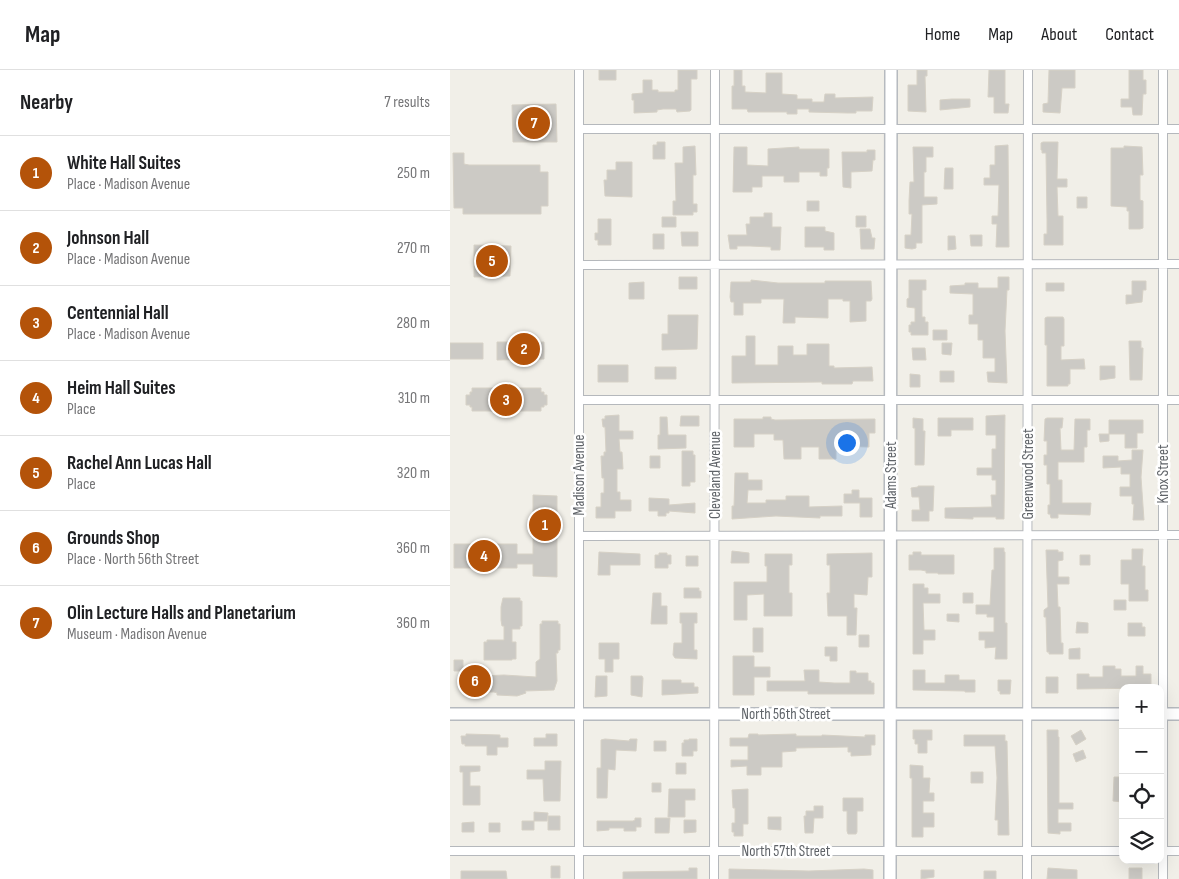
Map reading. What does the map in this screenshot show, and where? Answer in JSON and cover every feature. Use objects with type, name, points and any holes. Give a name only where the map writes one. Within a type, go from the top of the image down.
[{"type":"main road","name":"Adams Street","points":[[890,879],[891,70]]},
{"type":"main road","name":"North 56th Street","points":[[450,714],[1119,714]]},
{"type":"main road","points":[[1164,714],[1179,714]]},
{"type":"street","name":"Madison Avenue","points":[[579,70],[579,879]]},
{"type":"street","name":"Cleveland Avenue","points":[[714,70],[714,879]]},
{"type":"street","name":"Greenwood Street","points":[[1027,879],[1028,70]]},
{"type":"street","name":"Knox Street","points":[[1162,684],[1164,70]]},
{"type":"street","points":[[579,129],[1179,129]]},
{"type":"street","points":[[579,265],[1179,264]]},
{"type":"street","points":[[579,400],[1179,400]]},
{"type":"street","points":[[579,536],[1179,536]]},
{"type":"street","name":"Knox Street","points":[[1162,729],[1162,819]]},
{"type":"street","name":"North 57th Street","points":[[450,851],[1119,851]]},
{"type":"street","points":[[1164,851],[1179,851]]},
{"type":"street","name":"Knox Street","points":[[1162,864],[1163,879]]},
{"type":"building","points":[[599,70],[616,70],[616,80],[599,80]]},
{"type":"building","points":[[678,70],[697,70],[697,79],[691,79],[690,111],[677,112],[676,109],[663,109],[657,110],[657,112],[634,113],[632,94],[643,93],[643,80],[652,80],[652,90],[675,92],[675,90],[678,90]]},
{"type":"building","points":[[734,70],[742,70],[742,86],[745,86],[745,92],[766,93],[766,73],[782,73],[782,94],[797,95],[797,99],[812,99],[812,102],[824,102],[825,94],[835,94],[835,98],[873,97],[872,111],[856,111],[856,113],[809,112],[809,109],[797,109],[797,114],[787,114],[787,112],[748,112],[747,109],[732,109]]},
{"type":"building","points":[[917,70],[927,70],[927,76],[925,76],[926,112],[908,111],[908,85],[917,85]]},
{"type":"building","points":[[989,70],[1005,70],[1005,104],[1009,104],[1008,113],[994,113],[994,97],[988,97]]},
{"type":"building","points":[[1049,70],[1075,70],[1075,88],[1062,88],[1060,113],[1043,112],[1043,104],[1048,103]]},
{"type":"building","points":[[1129,70],[1143,70],[1143,80],[1146,80],[1146,94],[1143,94],[1142,115],[1133,115],[1132,107],[1121,107],[1121,99],[1129,99]]},
{"type":"building","points":[[970,99],[970,107],[940,110],[940,100]]},
{"type":"building","points":[[556,104],[557,142],[513,142],[512,105]]},
{"type":"building","points":[[657,142],[665,142],[665,159],[653,159],[653,145],[657,145]]},
{"type":"building","points":[[1058,142],[1057,179],[1067,179],[1067,187],[1057,187],[1058,216],[1063,216],[1063,245],[1044,245],[1044,234],[1047,234],[1047,219],[1046,153],[1042,153],[1041,150],[1041,143]]},
{"type":"building","points":[[1008,145],[1009,247],[996,247],[997,224],[992,224],[992,216],[998,216],[999,185],[984,185],[984,178],[990,178],[990,165],[995,165],[995,146]]},
{"type":"building","points":[[695,146],[696,175],[693,175],[693,204],[697,204],[697,212],[693,212],[693,215],[673,215],[673,201],[676,201],[675,163],[683,163],[683,147]]},
{"type":"building","points":[[1124,146],[1142,147],[1143,175],[1140,175],[1140,200],[1143,201],[1143,228],[1140,229],[1129,229],[1129,211],[1127,211],[1127,207],[1111,206],[1111,148],[1124,148]]},
{"type":"building","points":[[734,147],[747,147],[747,165],[768,166],[768,149],[799,147],[799,149],[829,149],[827,176],[820,176],[820,172],[799,172],[799,182],[784,182],[784,176],[762,176],[762,187],[752,187],[752,192],[733,192]]},
{"type":"building","points":[[913,147],[933,147],[933,157],[926,157],[924,197],[937,197],[937,204],[922,205],[922,243],[916,243],[916,248],[912,249],[905,248],[905,235],[911,235],[912,214],[909,214],[909,201],[910,182],[914,182]]},
{"type":"building","points":[[867,150],[875,150],[872,171],[851,172],[851,188],[843,187],[842,152],[867,152]]},
{"type":"building","points":[[453,153],[464,153],[464,164],[469,165],[540,165],[540,172],[548,172],[548,206],[541,206],[541,214],[463,214],[463,208],[454,208]]},
{"type":"building","points":[[616,162],[632,162],[632,197],[605,196],[604,180],[607,180],[607,170],[616,170]]},
{"type":"building","points":[[945,168],[953,168],[953,189],[944,189]]},
{"type":"building","points":[[1077,197],[1087,197],[1087,208],[1077,208]]},
{"type":"building","points":[[807,201],[819,201],[819,211],[807,211]]},
{"type":"building","points":[[764,213],[772,213],[772,227],[781,227],[780,250],[771,250],[771,247],[750,246],[737,246],[737,249],[730,249],[728,235],[747,235],[746,224],[750,224],[750,217],[764,217]]},
{"type":"building","points":[[856,216],[866,216],[866,227],[856,227]]},
{"type":"building","points":[[662,217],[676,217],[676,227],[662,227]]},
{"type":"building","points":[[598,219],[611,219],[611,245],[598,245],[598,240],[595,240],[595,233],[598,233]]},
{"type":"building","points":[[805,227],[825,227],[825,231],[834,233],[834,250],[824,250],[824,247],[805,247]]},
{"type":"building","points":[[860,229],[870,229],[872,238],[875,238],[874,249],[861,249]]},
{"type":"building","points":[[681,232],[698,232],[698,246],[682,246]]},
{"type":"building","points":[[653,234],[664,234],[664,249],[653,249]]},
{"type":"building","points":[[970,235],[982,235],[982,246],[971,246]]},
{"type":"building","points":[[948,236],[955,236],[956,249],[948,250]]},
{"type":"building","points":[[474,245],[511,246],[510,276],[474,277]]},
{"type":"building","points":[[679,277],[697,277],[697,289],[679,289]]},
{"type":"building","points":[[998,277],[1009,277],[1005,331],[1007,383],[988,382],[987,372],[995,372],[995,358],[983,358],[983,340],[978,340],[978,324],[969,324],[969,315],[973,315],[973,294],[950,293],[950,286],[965,285],[965,283],[978,283],[978,288],[998,288]]},
{"type":"building","points":[[751,280],[778,283],[871,281],[872,299],[871,301],[866,301],[866,321],[850,322],[850,301],[843,301],[843,299],[828,299],[828,318],[795,317],[795,323],[783,323],[784,299],[761,299],[761,303],[743,303],[743,315],[734,315],[734,302],[731,302],[730,297],[731,282],[751,282]]},
{"type":"building","points":[[909,280],[926,280],[926,290],[922,290],[922,317],[925,317],[925,322],[928,322],[928,335],[911,335],[911,332],[909,332],[909,325],[911,325],[911,322],[915,322],[915,308],[907,307]]},
{"type":"building","points":[[1132,281],[1146,281],[1146,290],[1143,290],[1142,302],[1126,304],[1126,295],[1132,295]]},
{"type":"building","points":[[644,282],[644,299],[629,299],[629,283]]},
{"type":"building","points":[[1046,283],[1064,283],[1064,291],[1046,291]]},
{"type":"building","points":[[668,315],[698,315],[697,349],[662,350],[662,334],[668,334]]},
{"type":"building","points":[[1063,317],[1064,319],[1064,346],[1061,346],[1061,360],[1084,359],[1085,369],[1070,369],[1070,384],[1068,386],[1047,386],[1045,318]]},
{"type":"building","points":[[933,330],[947,330],[947,340],[933,340]]},
{"type":"building","points":[[746,336],[755,336],[755,365],[778,365],[778,346],[793,346],[793,355],[807,355],[807,344],[829,344],[829,366],[834,366],[834,368],[872,367],[873,381],[853,381],[852,384],[822,384],[822,382],[732,383],[732,356],[746,356]]},
{"type":"building","points":[[520,338],[525,342],[544,342],[544,359],[497,360],[497,342],[518,342]]},
{"type":"building","points":[[1129,341],[1141,341],[1141,348],[1143,348],[1142,380],[1130,380]]},
{"type":"building","points":[[450,343],[483,343],[483,359],[450,359]]},
{"type":"building","points":[[942,343],[952,343],[951,355],[942,354]]},
{"type":"building","points":[[912,348],[925,348],[926,360],[913,360]]},
{"type":"building","points":[[598,365],[628,365],[628,382],[598,382]]},
{"type":"building","points":[[1100,366],[1115,366],[1115,378],[1100,380]]},
{"type":"building","points":[[655,367],[676,367],[676,379],[655,379]]},
{"type":"building","points":[[940,371],[954,371],[954,382],[940,382]]},
{"type":"building","points":[[910,374],[920,375],[920,387],[910,387]]},
{"type":"building","points":[[472,388],[541,388],[541,392],[547,395],[547,405],[541,407],[541,411],[472,411],[470,405],[466,405],[466,395],[470,395]]},
{"type":"building","points":[[619,415],[619,431],[633,431],[633,439],[619,439],[623,469],[617,469],[617,492],[620,492],[620,500],[631,500],[631,511],[615,511],[615,518],[596,518],[596,507],[601,507],[601,493],[604,493],[601,456],[604,456],[604,452],[606,452],[605,427],[603,427],[602,419],[605,419],[605,416]]},
{"type":"building","points":[[1005,415],[1004,519],[996,519],[996,517],[973,517],[973,519],[945,518],[945,508],[992,507],[991,495],[996,495],[996,480],[992,480],[992,475],[977,475],[977,468],[992,468],[992,449],[996,449],[996,435],[986,435],[986,416]]},
{"type":"building","points":[[681,416],[699,416],[699,426],[680,426]]},
{"type":"building","points":[[660,417],[667,417],[668,435],[686,435],[686,448],[658,449]]},
{"type":"building","points":[[763,417],[771,417],[771,419],[775,420],[875,419],[875,433],[869,433],[869,447],[836,446],[836,459],[819,459],[819,447],[801,447],[801,459],[784,459],[783,440],[774,440],[774,434],[754,434],[754,447],[734,447],[734,419],[763,419]]},
{"type":"building","points":[[913,418],[923,419],[923,431],[925,431],[924,465],[915,465],[915,428],[913,428]]},
{"type":"building","points":[[938,418],[973,418],[973,430],[951,430],[951,436],[938,436]]},
{"type":"building","points":[[1063,418],[1062,428],[1060,428],[1061,450],[1074,450],[1075,419],[1090,419],[1090,430],[1087,430],[1087,447],[1084,447],[1084,462],[1058,462],[1058,480],[1062,480],[1062,503],[1091,503],[1090,515],[1058,514],[1058,518],[1051,518],[1050,514],[1048,514],[1050,484],[1047,484],[1047,465],[1044,465],[1044,455],[1047,455],[1047,441],[1044,441],[1045,419]]},
{"type":"building","points":[[1109,420],[1143,420],[1143,433],[1137,433],[1137,448],[1125,448],[1125,434],[1109,434]]},
{"type":"building","points":[[1099,434],[1109,434],[1109,441],[1100,442]]},
{"type":"building","points":[[1132,450],[1143,450],[1141,477],[1144,520],[1133,520],[1134,504],[1132,504],[1132,496],[1120,496],[1120,487],[1130,487],[1130,474],[1121,474],[1121,467],[1103,468],[1103,456],[1118,456],[1118,461],[1132,460]]},
{"type":"building","points":[[682,451],[693,451],[693,455],[695,455],[695,482],[690,482],[690,486],[682,486]]},
{"type":"building","points":[[650,456],[660,456],[660,468],[650,468]]},
{"type":"building","points":[[735,473],[748,473],[748,480],[762,480],[762,490],[748,490],[747,503],[766,503],[766,500],[786,500],[786,496],[809,496],[809,507],[842,506],[842,516],[820,516],[820,518],[776,516],[732,519]]},
{"type":"building","points":[[934,486],[933,511],[929,511],[929,521],[912,521],[912,510],[920,510],[919,497],[912,497],[911,488]]},
{"type":"building","points":[[852,490],[859,490],[859,498],[872,498],[872,517],[860,517],[860,503],[844,503],[844,494],[852,494]]},
{"type":"building","points":[[533,495],[557,496],[557,577],[533,576],[533,564],[517,564],[517,568],[454,568],[454,544],[517,544],[517,554],[533,554]]},
{"type":"building","points":[[649,498],[669,499],[669,505],[695,503],[695,513],[669,511],[669,513],[666,513],[666,516],[658,516],[658,511],[649,511]]},
{"type":"building","points":[[994,548],[1004,548],[1005,552],[1007,659],[995,659],[996,647],[985,648],[985,640],[979,640],[979,632],[994,632],[994,617],[987,617],[987,614],[976,614],[976,605],[990,605],[992,570],[994,570]]},
{"type":"building","points":[[1132,549],[1143,549],[1142,566],[1145,566],[1145,590],[1148,590],[1148,601],[1129,601],[1129,584],[1121,584],[1121,560],[1132,560]]},
{"type":"building","points":[[1046,550],[1063,552],[1063,560],[1058,561],[1058,577],[1069,577],[1069,584],[1057,584],[1063,654],[1049,654],[1047,652],[1046,617],[1044,617],[1044,610],[1048,607]]},
{"type":"building","points":[[732,551],[749,553],[749,563],[731,563]]},
{"type":"building","points":[[599,552],[640,554],[640,565],[610,565],[610,575],[598,575]]},
{"type":"building","points":[[913,552],[921,552],[921,555],[954,555],[954,574],[909,570],[909,555],[913,555]]},
{"type":"building","points":[[659,553],[671,555],[671,564],[668,564],[668,568],[655,568],[655,555],[659,555]]},
{"type":"building","points":[[872,553],[872,577],[868,577],[867,595],[854,594],[854,608],[857,608],[856,635],[847,635],[847,616],[828,616],[827,593],[830,593],[830,565],[827,565],[827,554]]},
{"type":"building","points":[[765,554],[792,554],[792,565],[789,565],[789,593],[792,593],[792,616],[764,616],[764,594],[747,595],[747,620],[734,620],[734,582],[767,582]]},
{"type":"building","points":[[1080,555],[1090,555],[1090,565],[1080,565]]},
{"type":"building","points":[[686,556],[698,556],[698,566],[686,566]]},
{"type":"building","points":[[913,584],[924,584],[924,588],[928,588],[928,594],[940,594],[940,603],[923,603],[924,630],[935,630],[935,640],[923,640],[923,654],[913,654]]},
{"type":"building","points":[[684,588],[699,588],[701,598],[684,598]]},
{"type":"building","points":[[653,593],[661,593],[661,606],[667,606],[667,624],[651,624]]},
{"type":"building","points":[[963,593],[973,593],[973,603],[963,603]]},
{"type":"building","points":[[503,598],[520,598],[520,601],[522,601],[522,626],[520,626],[520,629],[512,629],[512,642],[516,642],[516,659],[484,660],[484,642],[487,642],[487,640],[504,640],[504,626],[502,626],[501,620]]},
{"type":"building","points":[[1114,600],[1126,600],[1126,610],[1114,610]]},
{"type":"building","points":[[680,613],[697,613],[697,623],[694,623],[694,650],[697,650],[697,659],[675,658],[673,655],[674,643],[682,643]]},
{"type":"building","points":[[947,614],[959,614],[959,622],[947,621]]},
{"type":"building","points":[[542,621],[558,621],[558,624],[560,624],[560,650],[556,653],[557,681],[554,690],[525,691],[526,693],[517,696],[497,695],[494,692],[468,692],[469,669],[482,669],[482,676],[536,677],[536,662],[540,659],[540,624],[542,624]]},
{"type":"building","points":[[1077,622],[1088,623],[1088,633],[1076,633]]},
{"type":"building","points":[[1128,623],[1142,623],[1142,627],[1145,627],[1145,636],[1128,636]]},
{"type":"building","points":[[753,628],[763,628],[763,652],[753,652]]},
{"type":"building","points":[[859,635],[869,635],[869,647],[859,647]]},
{"type":"building","points":[[599,643],[619,643],[619,659],[613,659],[613,672],[605,672],[605,659],[599,659]]},
{"type":"building","points":[[825,647],[837,647],[837,661],[830,661],[830,656],[825,656]]},
{"type":"building","points":[[1080,648],[1080,659],[1069,659],[1069,649]]},
{"type":"building","points":[[733,656],[754,656],[754,667],[770,667],[770,677],[754,677],[754,695],[733,695]]},
{"type":"building","points":[[454,660],[463,660],[463,671],[454,671]]},
{"type":"building","points":[[1103,666],[1115,666],[1115,669],[1121,669],[1121,676],[1136,676],[1136,666],[1143,666],[1143,674],[1151,674],[1151,684],[1119,684],[1119,688],[1077,689],[1077,674],[1089,674],[1089,677],[1103,677]]},
{"type":"building","points":[[804,670],[819,670],[819,682],[834,683],[850,683],[850,671],[868,673],[868,681],[874,683],[874,694],[808,694],[808,691],[767,691],[767,681],[805,681]]},
{"type":"building","points":[[913,670],[925,670],[925,683],[945,683],[945,675],[959,675],[959,680],[975,680],[975,692],[913,690]]},
{"type":"building","points":[[596,676],[607,676],[607,696],[595,697]]},
{"type":"building","points":[[631,676],[642,676],[642,697],[631,695]]},
{"type":"building","points":[[1046,677],[1058,677],[1058,693],[1046,693]]},
{"type":"building","points":[[662,680],[681,680],[681,683],[694,683],[694,687],[698,687],[698,693],[662,695]]},
{"type":"building","points":[[998,680],[1011,680],[1010,694],[1000,694],[1000,691],[998,691]]},
{"type":"building","points":[[913,730],[932,730],[932,740],[927,740],[927,753],[918,753],[918,744],[915,744],[915,739],[913,739]]},
{"type":"building","points":[[1047,730],[1058,730],[1059,803],[1073,803],[1073,809],[1058,809],[1058,823],[1071,823],[1071,831],[1060,831],[1060,834],[1048,833]]},
{"type":"building","points":[[1081,730],[1086,739],[1076,745],[1071,736]]},
{"type":"building","points":[[466,734],[500,735],[500,738],[508,738],[508,747],[497,747],[497,755],[487,755],[487,746],[465,746],[465,744],[462,744],[461,736],[466,736]]},
{"type":"building","points":[[546,734],[557,734],[557,746],[534,746],[534,738],[546,738]]},
{"type":"building","points":[[749,734],[865,737],[865,735],[875,735],[875,745],[871,745],[871,755],[851,756],[851,752],[848,752],[848,747],[796,748],[796,751],[782,752],[782,767],[761,767],[761,775],[747,775],[747,766],[731,767],[731,760],[748,760],[748,746],[730,746],[730,738],[748,738]]},
{"type":"building","points":[[964,735],[1005,735],[1005,741],[1007,741],[1009,835],[998,835],[998,820],[995,820],[997,778],[995,746],[964,746]]},
{"type":"building","points":[[630,739],[637,739],[636,751],[616,750],[615,770],[608,769],[607,798],[597,798],[597,768],[601,768],[601,740],[629,741]]},
{"type":"building","points":[[697,739],[697,751],[693,751],[693,756],[682,756],[682,743],[684,743],[684,740]]},
{"type":"building","points":[[654,741],[666,741],[666,751],[654,751]]},
{"type":"building","points":[[1083,750],[1086,758],[1076,762],[1073,754]]},
{"type":"building","points":[[545,761],[561,761],[560,801],[544,801],[543,779],[527,779],[527,770],[545,770]]},
{"type":"building","points":[[676,763],[686,763],[686,774],[676,774]]},
{"type":"building","points":[[910,765],[923,766],[923,778],[930,778],[929,793],[934,793],[934,801],[923,801],[923,813],[934,813],[934,827],[923,827],[923,837],[912,837],[912,778],[910,778]]},
{"type":"building","points":[[460,766],[480,766],[480,771],[470,772],[470,786],[480,786],[480,805],[463,805],[463,772],[460,772]]},
{"type":"building","points":[[971,772],[983,772],[983,783],[971,783]]},
{"type":"building","points":[[1114,777],[1119,777],[1119,802],[1113,801]]},
{"type":"building","points":[[652,783],[661,783],[661,792],[652,792]]},
{"type":"building","points":[[669,789],[695,789],[695,800],[685,800],[685,817],[668,817]]},
{"type":"building","points":[[748,789],[748,824],[743,824],[743,836],[734,836],[732,823],[735,823],[735,808],[733,808],[732,790]]},
{"type":"building","points":[[843,798],[863,798],[863,811],[857,811],[856,834],[848,834],[847,811],[843,811]]},
{"type":"building","points":[[814,806],[823,806],[823,818],[814,818],[813,833],[805,833],[804,816],[806,816],[806,811],[814,811]]},
{"type":"building","points":[[534,812],[548,813],[547,821],[534,821]]},
{"type":"building","points":[[548,816],[560,816],[560,830],[548,830]]},
{"type":"building","points":[[768,817],[781,817],[781,830],[768,829]]},
{"type":"building","points":[[635,818],[641,818],[641,827],[636,827],[636,831],[624,831],[624,828],[609,828],[609,830],[597,831],[597,821],[633,821]]},
{"type":"building","points":[[655,818],[670,818],[669,833],[655,833]]},
{"type":"building","points":[[684,820],[696,820],[696,832],[684,833]]},
{"type":"building","points":[[522,821],[534,821],[534,830],[522,830]]},
{"type":"building","points":[[474,822],[474,832],[462,832],[462,823]]},
{"type":"building","points":[[489,823],[500,823],[500,832],[489,832]]},
{"type":"building","points":[[551,866],[560,866],[560,878],[551,878]]},
{"type":"building","points":[[689,868],[697,868],[697,879],[623,879],[623,872],[689,871]]},
{"type":"building","points":[[1048,868],[1077,870],[1077,879],[1047,879]]},
{"type":"building","points":[[1129,868],[1142,868],[1142,879],[1129,879]]},
{"type":"building","points":[[729,869],[809,871],[864,869],[873,870],[873,879],[729,879]]},
{"type":"building","points":[[921,870],[934,870],[934,877],[921,879]]},
{"type":"building","points":[[461,871],[506,871],[507,879],[461,879]]},
{"type":"building","points":[[984,871],[996,871],[996,879],[984,879]]},
{"type":"place","name":"Olin Lecture Halls and Planetarium","points":[[534,123]]},
{"type":"place","name":"Rachel Ann Lucas Hall","points":[[492,261]]},
{"type":"place","name":"Johnson Hall","points":[[524,349]]},
{"type":"place","name":"Centennial Hall","points":[[506,400]]},
{"type":"place","name":"White Hall Suites","points":[[545,525]]},
{"type":"place","name":"Heim Hall Suites","points":[[484,556]]},
{"type":"place","name":"Grounds Shop","points":[[475,681]]}]
